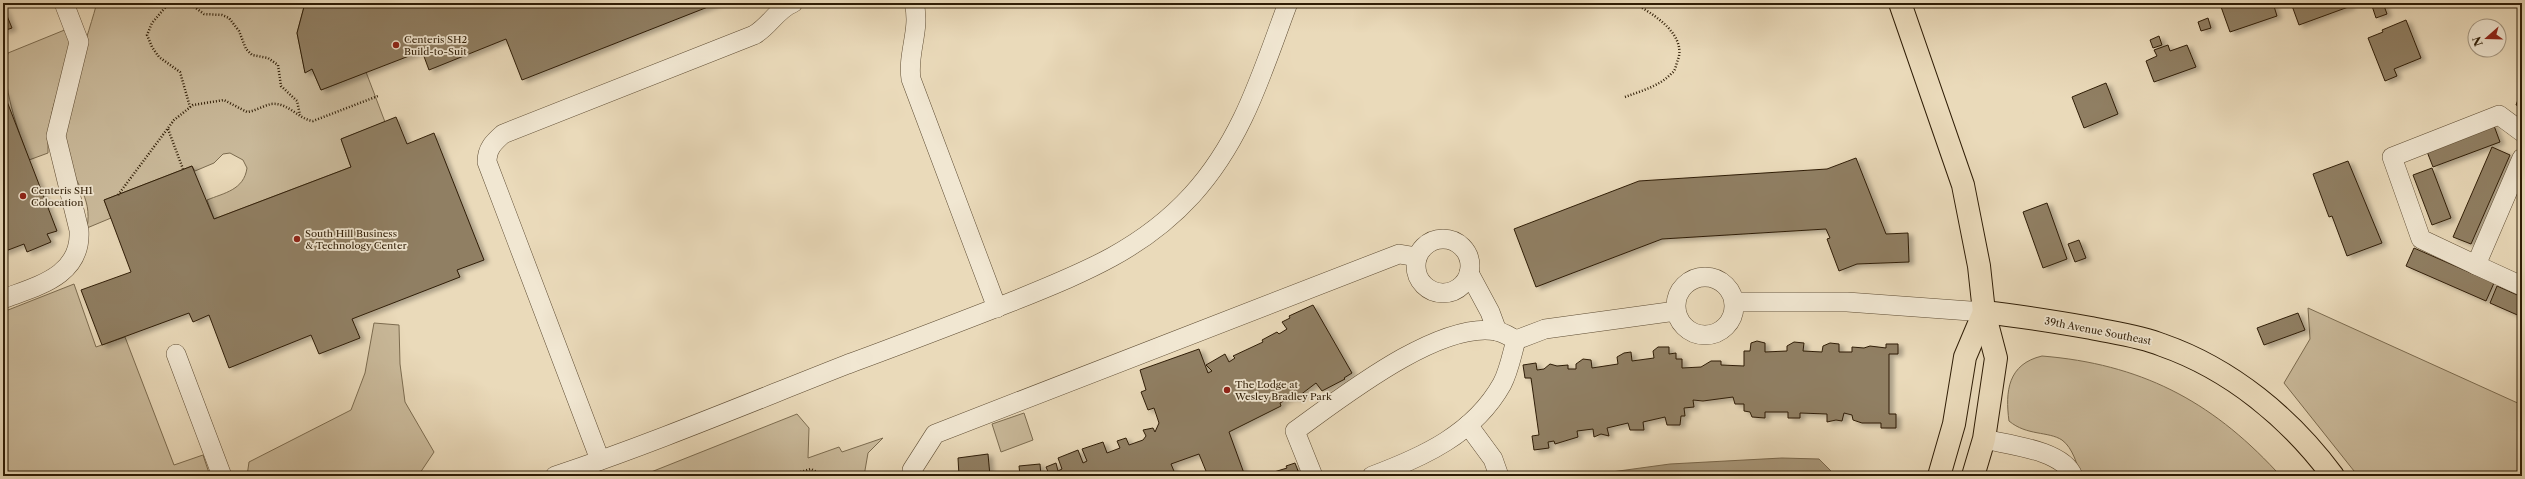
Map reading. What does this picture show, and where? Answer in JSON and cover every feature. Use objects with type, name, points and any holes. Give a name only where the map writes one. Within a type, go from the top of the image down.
[{"type":"main road","points":[[1900,3],[1962,185],[1978,259],[1984,312],[1996,358],[1984,439],[1973,476]]},
{"type":"main road","points":[[1939,476],[1954,424],[1965,357],[1984,312]]},
{"type":"main road","name":"39th Avenue Southeast","points":[[1984,312],[2122,334],[2162,344],[2203,363],[2246,389],[2292,428],[2333,476]]},
{"type":"street","points":[[3,299],[45,283],[65,271],[77,252],[80,242],[56,136],[79,42],[64,3]]},
{"type":"street","points":[[914,3],[917,18],[909,68],[910,79],[996,308]]},
{"type":"street","points":[[555,476],[996,308],[1094,268],[1149,233],[1192,195],[1225,152],[1238,131],[1288,3]]},
{"type":"street","points":[[600,460],[490,169],[487,154],[490,147],[504,134],[754,35],[762,31],[788,4]]},
{"type":"street","points":[[2522,132],[2499,115],[2392,157],[2421,239],[2522,286]]},
{"type":"street","points":[[2476,265],[2522,158]]},
{"type":"street","points":[[1469,273],[1460,287],[1452,292],[1435,292],[1421,282],[1415,266],[1421,249],[1435,239],[1453,240],[1466,252],[1469,258],[1469,273],[1490,312],[1497,331]]},
{"type":"street","points":[[912,470],[935,434],[1399,254],[1417,257]]},
{"type":"street","points":[[1700,277],[1718,280],[1726,286],[1734,302],[1734,312],[1730,321],[1714,334],[1704,335],[1686,328],[1676,311],[1679,293],[1684,285],[1700,277]]},
{"type":"street","points":[[1734,302],[1847,302],[1984,312]]},
{"type":"street","points":[[1313,476],[1295,431],[1371,379],[1427,346],[1462,334],[1480,330],[1497,331],[1516,340],[1545,329],[1676,311]]},
{"type":"street","points":[[1372,476],[1430,452],[1468,425],[1491,401],[1503,383],[1516,340]]},
{"type":"street","points":[[176,354],[222,476]]},
{"type":"street","points":[[1468,425],[1493,459],[1499,476]]},
{"type":"street","points":[[1984,439],[2045,453],[2066,465],[2073,476]]},
{"type":"path","points":[[169,3],[152,23],[147,34],[159,57],[180,72],[190,107]]},
{"type":"path","points":[[189,3],[204,14],[222,15],[229,18],[239,31],[246,49],[252,56],[273,60],[278,65],[281,86],[297,101],[300,115]]},
{"type":"path","points":[[1625,97],[1651,88],[1673,73],[1680,58],[1678,42],[1673,33],[1646,9],[1633,3]]},
{"type":"path","points":[[118,195],[168,129],[193,105],[224,100],[247,112],[271,104],[280,105],[313,120],[378,96]]},
{"type":"path","points":[[168,129],[183,169]]},
{"type":"path","points":[[786,476],[811,469],[824,476]]},
{"type":"shaded area","points":[[103,3],[305,3],[297,33],[305,72],[312,69],[321,90],[366,72],[385,122],[341,139],[351,167],[214,219],[207,200],[226,193],[238,186],[245,175],[247,168],[243,160],[230,153],[223,154],[214,163],[195,171],[192,166],[104,200],[111,218],[87,228],[88,217],[85,198],[69,164],[66,154],[66,121],[74,80],[96,6]]},
{"type":"shaded area","points":[[67,29],[72,43],[53,108],[48,133],[48,153],[29,160],[15,121],[8,93],[6,66],[8,53]]},
{"type":"shaded area","points":[[74,284],[96,347],[125,337],[174,465],[203,455],[210,476],[138,476],[137,474],[132,476],[3,476],[3,312]]},
{"type":"shaded area","points":[[2308,308],[2522,405],[2522,476],[2358,476],[2284,383],[2310,339]]},
{"type":"shaded area","points":[[374,323],[399,325],[400,364],[405,402],[434,452],[418,476],[247,476],[249,462],[351,410],[365,373]]},
{"type":"shaded area","points":[[2042,356],[2077,360],[2111,367],[2142,377],[2171,390],[2199,406],[2225,424],[2251,446],[2276,471],[2263,476],[2081,476],[2072,452],[2066,443],[2050,435],[2023,429],[2009,421],[2008,399],[2011,380],[2022,365]]},
{"type":"shaded area","points":[[1024,413],[1033,440],[1001,452],[992,424]]},
{"type":"shaded area","points":[[797,414],[809,428],[808,458],[839,447],[842,452],[883,438],[868,453],[864,476],[641,476]]},
{"type":"shaded area","points":[[1782,458],[1819,459],[1836,476],[1582,476],[1670,464]]},
{"type":"building","name":"Centeris SH2 Build-to-Suit","points":[[305,3],[718,3],[522,80],[506,39],[429,70],[422,51],[321,90],[312,69],[305,73],[297,33]]},
{"type":"building","points":[[2273,3],[2277,16],[2230,32],[2220,4]]},
{"type":"building","points":[[2291,3],[2350,3],[2351,6],[2299,25]]},
{"type":"building","points":[[2371,3],[2383,3],[2387,14],[2376,18]]},
{"type":"building","points":[[3,6],[12,28],[3,31]]},
{"type":"building","points":[[2208,18],[2211,28],[2201,31],[2198,22]]},
{"type":"building","points":[[2406,20],[2421,58],[2394,69],[2397,76],[2385,81],[2368,38],[2383,32],[2382,30]]},
{"type":"building","points":[[2159,36],[2162,45],[2153,48],[2150,40]]},
{"type":"building","points":[[2168,45],[2170,51],[2187,45],[2196,67],[2154,82],[2146,61],[2157,56],[2154,50]]},
{"type":"building","points":[[2106,83],[2118,114],[2084,128],[2072,97]]},
{"type":"building","points":[[2522,89],[2522,107],[2516,105]]},
{"type":"building","name":"Centeris SH1 Colocation","points":[[3,91],[57,231],[47,234],[51,242],[27,252],[24,244],[3,252]]},
{"type":"building","name":"South Hill Business & Technology Center","points":[[396,117],[407,144],[434,133],[484,260],[457,270],[460,277],[352,319],[360,338],[319,354],[311,335],[229,368],[209,315],[193,322],[189,313],[102,345],[81,290],[131,272],[104,200],[192,166],[214,219],[351,167],[341,139]]},
{"type":"building","points":[[2493,123],[2500,142],[2433,167],[2426,149]]},
{"type":"building","points":[[2492,147],[2510,155],[2471,244],[2453,237]]},
{"type":"building","points":[[1856,158],[1886,234],[1908,233],[1909,262],[1857,264],[1839,271],[1827,239],[1830,238],[1826,229],[1662,239],[1536,287],[1514,229],[1639,181],[1827,169]]},
{"type":"building","points":[[2348,161],[2382,243],[2347,256],[2332,216],[2329,217],[2313,174]]},
{"type":"building","points":[[2432,168],[2451,218],[2432,225],[2413,175]]},
{"type":"building","points":[[2047,203],[2067,259],[2043,268],[2023,212]]},
{"type":"building","points":[[2079,240],[2086,258],[2075,262],[2068,244]]},
{"type":"building","points":[[2414,248],[2494,283],[2486,301],[2406,266]]},
{"type":"building","points":[[2497,286],[2522,297],[2522,317],[2490,303]]},
{"type":"building","name":"The Lodge at Wesley Bradley Park","points":[[1313,305],[1352,373],[1344,378],[1345,379],[1322,391],[1316,383],[1295,399],[1293,396],[1280,403],[1281,406],[1229,432],[1245,476],[1208,476],[1199,454],[1171,464],[1176,476],[1043,476],[1049,474],[1046,467],[1056,463],[1058,471],[1062,469],[1058,458],[1078,450],[1083,463],[1087,461],[1082,449],[1103,442],[1107,453],[1120,448],[1117,441],[1126,438],[1129,445],[1143,440],[1146,436],[1143,430],[1153,428],[1155,432],[1159,423],[1154,408],[1148,410],[1141,392],[1146,390],[1140,370],[1199,349],[1208,373],[1212,371],[1206,365],[1225,354],[1229,362],[1235,358],[1233,356],[1263,342],[1262,340],[1277,332],[1279,334],[1287,329],[1282,322],[1290,318],[1289,316]]},
{"type":"building","points":[[2298,313],[2305,330],[2264,345],[2257,328]]},
{"type":"building","points":[[1757,341],[1765,343],[1765,352],[1787,351],[1787,346],[1794,342],[1804,343],[1803,351],[1822,352],[1823,346],[1830,343],[1839,344],[1839,352],[1852,352],[1852,347],[1864,348],[1870,346],[1886,348],[1886,344],[1898,344],[1898,354],[1889,354],[1889,414],[1896,414],[1896,428],[1881,428],[1881,423],[1862,423],[1853,420],[1852,415],[1844,413],[1842,421],[1836,420],[1827,422],[1827,414],[1800,413],[1800,418],[1788,418],[1788,412],[1765,412],[1765,418],[1752,417],[1750,412],[1744,411],[1744,404],[1735,404],[1733,397],[1703,401],[1693,400],[1694,407],[1684,408],[1685,416],[1681,416],[1680,425],[1667,425],[1665,417],[1643,422],[1644,430],[1630,430],[1628,423],[1607,428],[1609,436],[1601,434],[1594,437],[1593,429],[1577,431],[1578,437],[1555,444],[1554,441],[1548,442],[1549,448],[1534,450],[1532,436],[1539,435],[1531,378],[1525,378],[1523,365],[1536,363],[1537,370],[1544,369],[1550,364],[1557,366],[1568,365],[1568,369],[1576,369],[1576,364],[1583,359],[1591,360],[1592,368],[1618,364],[1617,357],[1624,353],[1631,352],[1632,361],[1654,358],[1653,351],[1658,347],[1669,347],[1669,354],[1676,353],[1676,359],[1682,359],[1682,368],[1701,367],[1711,361],[1721,361],[1721,365],[1744,366],[1744,351],[1750,351],[1751,343]]},
{"type":"building","points":[[988,454],[990,476],[959,476],[958,458]]},
{"type":"building","points":[[1295,463],[1300,476],[1261,476],[1287,468],[1286,466]]},
{"type":"building","points":[[1040,464],[1041,476],[1020,476],[1019,466]]},
{"type":"place","name":"Centeris SH2 Build-to-Suit","points":[[396,45]]},
{"type":"place","name":"Centeris SH1 Colocation","points":[[23,196]]},
{"type":"place","name":"South Hill Business & Technology Center","points":[[297,239]]},
{"type":"place","name":"The Lodge at Wesley Bradley Park","points":[[1227,390]]}]
